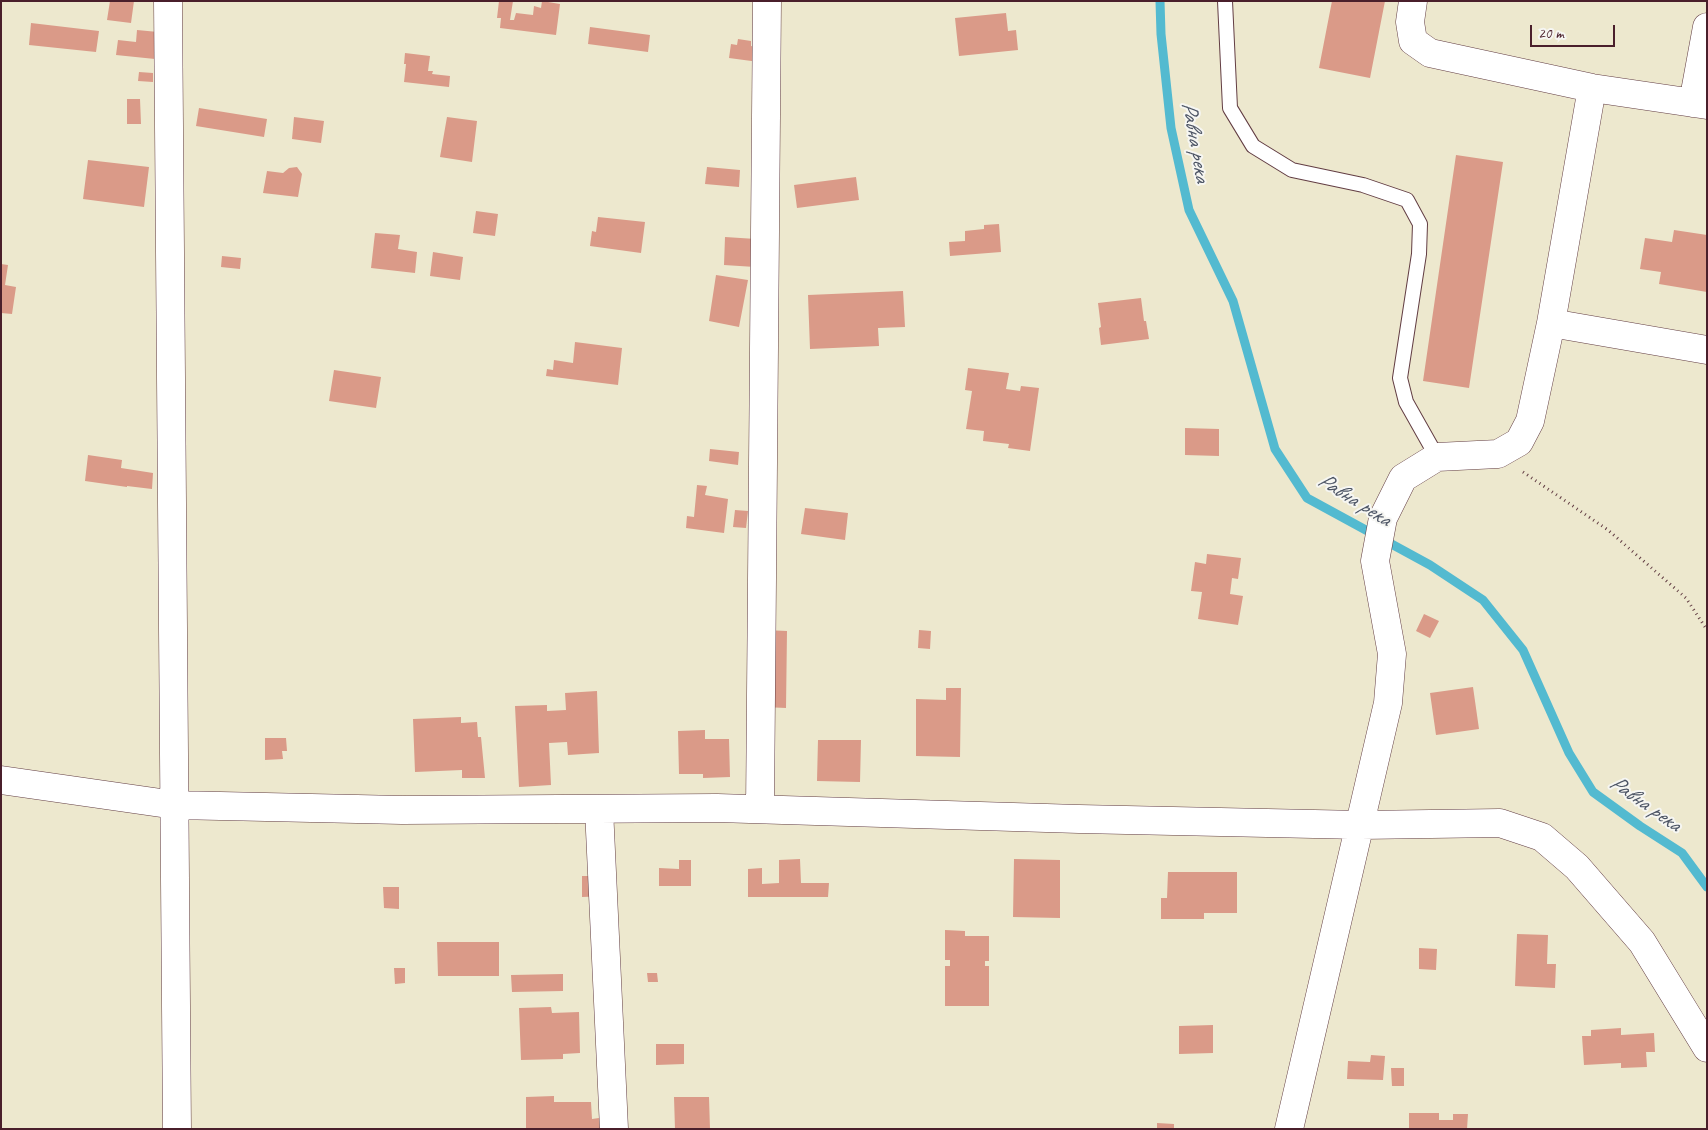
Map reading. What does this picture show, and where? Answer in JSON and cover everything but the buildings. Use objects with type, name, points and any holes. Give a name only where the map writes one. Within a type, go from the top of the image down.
[{"type":"street","points":[[168,1],[177,1129]]},
{"type":"street","points":[[760,809],[766,1]]},
{"type":"street","points":[[1413,1],[1410,22],[1413,41],[1430,53],[1592,88],[1700,104],[1707,27]]},
{"type":"street","points":[[1289,1129],[1388,703],[1392,654],[1376,557],[1383,518],[1403,478],[1437,457],[1498,454],[1519,442],[1530,421],[1551,323],[1592,88]]},
{"type":"street","points":[[1551,323],[1707,350]]},
{"type":"street","points":[[1,780],[175,805],[402,810],[760,809],[1079,820],[1361,825],[1500,824],[1542,837],[1577,867],[1642,942],[1707,1048]]},
{"type":"street","points":[[599,808],[614,1129]]},
{"type":"lane","points":[[1225,1],[1230,108],[1253,146],[1292,170],[1363,184],[1407,200],[1420,224],[1419,254],[1400,378],[1406,402],[1437,457]]},
{"type":"path","points":[[1498,454],[1608,530],[1686,598],[1707,630]]},
{"type":"waterway","name":"Равна река","points":[[1160,1],[1161,34],[1171,128],[1189,210],[1233,301],[1275,449],[1307,498],[1430,565],[1483,600],[1523,650],[1569,753],[1593,792],[1682,853],[1707,887]]}]
